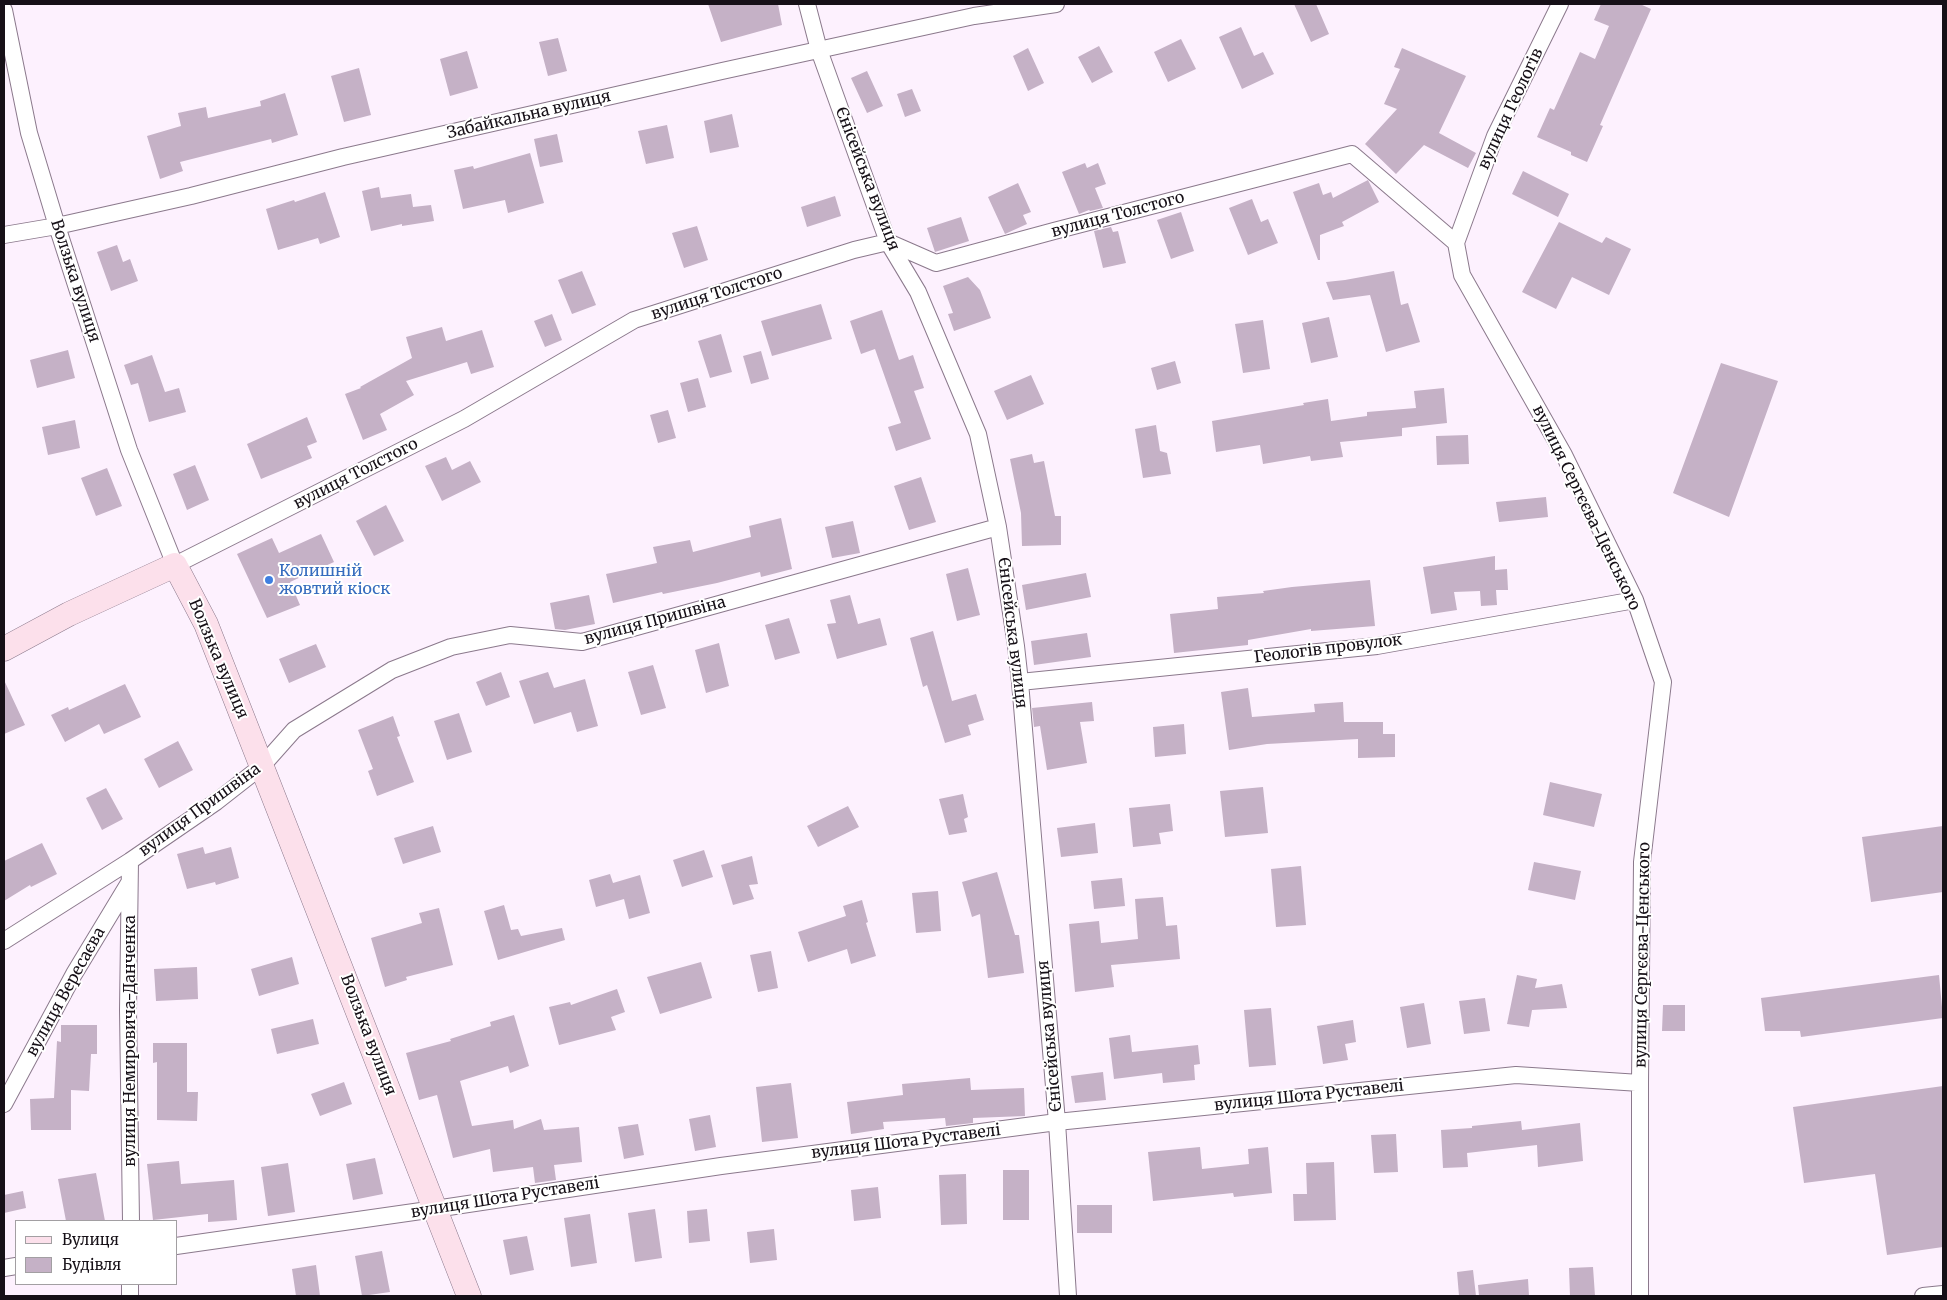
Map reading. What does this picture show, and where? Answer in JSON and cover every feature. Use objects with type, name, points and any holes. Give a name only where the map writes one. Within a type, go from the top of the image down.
[{"type":"street","name":"Єнісейська вулиця","points":[[807,4],[819,50],[888,242],[918,292],[978,434],[998,527],[1020,682],[1057,1122],[1068,1296]]},
{"type":"street","name":"Забайкальна вулиця","points":[[4,235],[57,226],[191,196],[343,157],[819,50],[974,16],[1056,4]]},
{"type":"street","name":"вулиця Геологів","points":[[1456,243],[1495,136],[1560,4]]},
{"type":"street","name":"Волзька вулиця","points":[[4,10],[28,133],[130,450],[175,566],[206,624],[469,1296]]},
{"type":"street","name":"вулиця Толстого","points":[[4,649],[69,614],[175,566],[464,419],[634,320],[854,250],[888,242],[936,263],[1352,154],[1456,243]]},
{"type":"street","name":"вулиця Сергєєва-Ценського","points":[[1456,243],[1462,275],[1564,455],[1634,600],[1663,682],[1642,862],[1640,1296]]},
{"type":"street","name":"вулиця Пришвіна","points":[[4,940],[130,861],[216,802],[262,766],[294,730],[392,670],[451,647],[510,635],[582,642],[998,527]]},
{"type":"street","name":"Геологів провулок","points":[[1020,682],[1377,646],[1634,600]]},
{"type":"street","name":"вулиця Немировича-Данченка","points":[[130,861],[128,1010],[131,1220]]},
{"type":"street","name":"вулиця Вересаєва","points":[[4,1104],[74,974],[130,881]]},
{"type":"street","name":"вулиця Шота Руставелі","points":[[178,1246],[721,1166],[1057,1122],[1516,1075],[1640,1083]]},
{"type":"street","points":[[1923,1296],[1943,1294]]},
{"type":"building","points":[[708,4],[778,4],[782,25],[721,42]]},
{"type":"building","points":[[1294,4],[1316,4],[1329,34],[1311,42]]},
{"type":"building","points":[[1601,4],[1640,4],[1651,9],[1600,125],[1603,126],[1587,162],[1571,155],[1571,152],[1537,137],[1550,108],[1554,110],[1580,52],[1595,59],[1609,26],[1594,20]]},
{"type":"building","points":[[1241,27],[1254,56],[1263,52],[1274,74],[1242,89],[1219,37]]},
{"type":"building","points":[[558,38],[567,71],[548,76],[539,42]]},
{"type":"building","points":[[1181,39],[1196,69],[1168,82],[1154,52]]},
{"type":"building","points":[[1099,46],[1113,72],[1092,83],[1078,57]]},
{"type":"building","points":[[1028,48],[1044,83],[1028,91],[1013,56]]},
{"type":"building","points":[[1402,48],[1466,76],[1439,133],[1476,153],[1468,168],[1424,145],[1396,174],[1365,144],[1397,109],[1384,104],[1400,69],[1394,67]]},
{"type":"building","points":[[467,51],[478,88],[450,96],[440,59]]},
{"type":"building","points":[[359,68],[371,115],[344,122],[331,76]]},
{"type":"building","points":[[867,71],[883,106],[867,113],[851,78]]},
{"type":"building","points":[[912,89],[921,111],[905,117],[897,94]]},
{"type":"building","points":[[285,93],[298,135],[272,143],[271,139],[180,162],[183,171],[160,179],[147,136],[181,126],[178,113],[206,107],[208,118],[261,106],[260,101]]},
{"type":"building","points":[[732,114],[739,147],[710,153],[704,121]]},
{"type":"building","points":[[667,125],[674,158],[646,164],[638,131]]},
{"type":"building","points":[[557,134],[563,162],[540,167],[534,139]]},
{"type":"building","points":[[530,153],[544,203],[508,213],[505,200],[463,209],[454,170],[473,166],[474,169]]},
{"type":"building","points":[[1085,163],[1087,168],[1098,163],[1106,184],[1095,188],[1103,208],[1079,214],[1062,172]]},
{"type":"building","points":[[1523,171],[1569,194],[1558,217],[1512,194]]},
{"type":"building","points":[[1368,180],[1379,202],[1342,222],[1344,226],[1320,235],[1320,260],[1318,260],[1293,192],[1319,183],[1323,195],[1331,192],[1333,198]]},
{"type":"building","points":[[1018,183],[1031,212],[1023,215],[1027,224],[1005,234],[988,197]]},
{"type":"building","points":[[379,187],[381,198],[411,194],[413,207],[431,205],[434,221],[402,226],[402,224],[371,231],[362,191]]},
{"type":"building","points":[[325,192],[340,237],[320,244],[318,238],[278,250],[266,209]]},
{"type":"building","points":[[835,196],[841,216],[807,227],[801,207]]},
{"type":"building","points":[[1252,199],[1261,222],[1268,219],[1278,243],[1248,255],[1229,208]]},
{"type":"building","points":[[1181,212],[1194,251],[1171,259],[1157,220]]},
{"type":"building","points":[[961,217],[969,241],[935,252],[927,228]]},
{"type":"building","points":[[1559,222],[1602,243],[1606,237],[1631,249],[1609,295],[1572,277],[1556,309],[1522,292]]},
{"type":"building","points":[[697,226],[708,260],[684,268],[672,233]]},
{"type":"building","points":[[1111,227],[1113,232],[1118,231],[1126,263],[1103,268],[1094,231]]},
{"type":"building","points":[[117,245],[123,262],[130,259],[138,281],[111,291],[97,252]]},
{"type":"building","points":[[582,271],[596,305],[572,314],[558,280]]},
{"type":"building","points":[[1394,271],[1401,305],[1408,303],[1420,342],[1386,352],[1370,295],[1333,300],[1326,282]]},
{"type":"building","points":[[968,277],[980,290],[991,318],[954,331],[948,314],[953,313],[943,286]]},
{"type":"building","points":[[821,304],[832,339],[772,356],[761,321]]},
{"type":"building","points":[[882,310],[899,360],[913,355],[924,388],[914,391],[931,439],[896,451],[888,427],[901,423],[875,349],[861,354],[850,321]]},
{"type":"building","points":[[552,314],[562,340],[545,347],[534,321]]},
{"type":"building","points":[[1329,317],[1338,357],[1311,363],[1302,323]]},
{"type":"building","points":[[1263,320],[1270,369],[1243,373],[1235,324]]},
{"type":"building","points":[[442,327],[446,341],[482,330],[494,367],[471,374],[467,362],[406,381],[414,395],[380,414],[387,430],[363,440],[345,394],[361,388],[412,358],[406,337]]},
{"type":"building","points":[[721,334],[732,372],[710,378],[698,341]]},
{"type":"building","points":[[68,350],[75,378],[37,388],[30,360]]},
{"type":"building","points":[[761,351],[769,379],[751,384],[743,356]]},
{"type":"building","points":[[152,355],[165,392],[179,388],[186,412],[149,422],[138,383],[131,385],[124,365]]},
{"type":"building","points":[[1175,361],[1181,383],[1157,390],[1151,368]]},
{"type":"building","points":[[1721,363],[1778,381],[1729,517],[1673,493]]},
{"type":"building","points":[[1031,375],[1044,404],[1007,420],[994,391]]},
{"type":"building","points":[[698,378],[706,407],[688,412],[680,383]]},
{"type":"building","points":[[1444,388],[1447,423],[1402,428],[1402,436],[1340,442],[1343,457],[1311,461],[1310,456],[1263,464],[1260,445],[1216,452],[1212,421],[1328,399],[1331,421],[1367,416],[1367,412],[1416,408],[1414,391]]},
{"type":"building","points":[[668,410],[676,438],[658,443],[650,415]]},
{"type":"building","points":[[307,417],[317,442],[307,446],[312,458],[261,479],[247,444]]},
{"type":"building","points":[[75,420],[80,448],[48,455],[42,427]]},
{"type":"building","points":[[1156,425],[1160,451],[1167,453],[1171,474],[1143,478],[1135,429]]},
{"type":"building","points":[[1468,435],[1469,464],[1437,465],[1436,436]]},
{"type":"building","points":[[1032,454],[1034,463],[1044,461],[1055,516],[1061,516],[1061,545],[1022,546],[1021,513],[1010,459]]},
{"type":"building","points":[[446,457],[452,470],[470,461],[481,482],[442,501],[425,466]]},
{"type":"building","points":[[195,465],[209,500],[187,510],[173,474]]},
{"type":"building","points":[[107,468],[122,506],[96,516],[81,478]]},
{"type":"building","points":[[921,477],[936,522],[909,530],[894,486]]},
{"type":"building","points":[[1546,497],[1548,517],[1499,522],[1496,502]]},
{"type":"building","points":[[386,505],[404,541],[374,556],[356,521]]},
{"type":"building","points":[[781,518],[792,569],[761,577],[760,572],[717,583],[663,594],[662,592],[613,603],[606,574],[657,563],[653,547],[690,540],[693,552],[751,537],[749,526]]},
{"type":"building","points":[[853,521],[860,553],[832,558],[825,527]]},
{"type":"building","name":"Колишній жовтий кіоск","points":[[321,534],[334,562],[290,582],[300,605],[267,618],[237,554],[272,538],[279,553]]},
{"type":"building","points":[[1495,556],[1495,570],[1507,569],[1508,590],[1496,590],[1497,605],[1481,606],[1480,591],[1454,592],[1457,610],[1431,614],[1423,567]]},
{"type":"building","points":[[968,568],[980,615],[957,621],[946,574]]},
{"type":"building","points":[[1086,573],[1091,597],[1026,610],[1022,585]]},
{"type":"building","points":[[1370,580],[1375,626],[1311,631],[1311,629],[1248,640],[1248,645],[1174,653],[1170,614],[1218,609],[1217,597],[1264,593],[1263,591],[1292,587]]},
{"type":"building","points":[[589,595],[595,624],[565,630],[555,629],[550,603]]},
{"type":"building","points":[[850,595],[858,624],[880,618],[887,645],[837,659],[827,624],[836,623],[830,600]]},
{"type":"building","points":[[789,618],[800,653],[775,660],[765,625]]},
{"type":"building","points":[[933,631],[952,701],[976,694],[984,720],[968,725],[971,735],[945,743],[927,685],[923,687],[910,638]]},
{"type":"building","points":[[1087,633],[1091,657],[1034,665],[1031,641]]},
{"type":"building","points":[[719,643],[729,686],[706,693],[695,650]]},
{"type":"building","points":[[316,644],[326,667],[289,683],[279,659]]},
{"type":"building","points":[[653,665],[666,708],[641,715],[628,672]]},
{"type":"building","points":[[501,672],[510,697],[486,706],[476,682]]},
{"type":"building","points":[[548,672],[554,688],[585,679],[598,726],[577,732],[571,712],[534,724],[519,681]]},
{"type":"building","points":[[4,680],[25,725],[4,734]]},
{"type":"building","points":[[125,684],[141,717],[104,734],[99,724],[65,742],[51,715],[68,707],[69,710]]},
{"type":"building","points":[[1248,688],[1252,717],[1315,712],[1314,704],[1343,702],[1344,722],[1383,722],[1383,734],[1395,734],[1395,757],[1358,758],[1358,739],[1267,744],[1229,750],[1221,692]]},
{"type":"building","points":[[1092,702],[1094,721],[1080,722],[1087,763],[1047,770],[1040,726],[1034,727],[1032,708]]},
{"type":"building","points":[[459,713],[472,752],[447,760],[434,721]]},
{"type":"building","points":[[393,716],[400,736],[397,737],[414,782],[377,796],[368,771],[373,769],[358,730]]},
{"type":"building","points":[[1184,724],[1186,754],[1155,757],[1153,727]]},
{"type":"building","points":[[178,741],[193,770],[159,788],[144,759]]},
{"type":"building","points":[[1550,782],[1602,794],[1594,827],[1543,815]]},
{"type":"building","points":[[1263,787],[1268,833],[1225,837],[1220,791]]},
{"type":"building","points":[[106,788],[123,819],[102,830],[86,798]]},
{"type":"building","points":[[963,794],[968,817],[964,819],[967,832],[949,835],[939,799]]},
{"type":"building","points":[[1170,804],[1173,831],[1159,833],[1161,844],[1133,847],[1129,808]]},
{"type":"building","points":[[848,806],[859,827],[818,847],[807,826]]},
{"type":"building","points":[[1095,823],[1098,853],[1061,857],[1057,828]]},
{"type":"building","points":[[433,826],[441,852],[403,864],[394,838]]},
{"type":"building","points":[[1943,826],[1943,892],[1871,902],[1862,837]]},
{"type":"building","points":[[42,843],[57,874],[31,887],[30,885],[4,901],[4,861]]},
{"type":"building","points":[[203,847],[205,854],[231,847],[239,878],[216,885],[215,882],[187,889],[177,854]]},
{"type":"building","points":[[704,850],[713,877],[682,887],[673,860]]},
{"type":"building","points":[[752,856],[758,884],[749,885],[754,899],[733,905],[721,865]]},
{"type":"building","points":[[1534,862],[1581,871],[1575,900],[1528,890]]},
{"type":"building","points":[[1301,866],[1306,925],[1276,927],[1271,869]]},
{"type":"building","points":[[997,872],[1015,935],[1019,935],[1024,973],[988,978],[980,914],[972,917],[962,882]]},
{"type":"building","points":[[610,874],[613,883],[640,875],[650,913],[629,919],[624,899],[596,907],[589,880]]},
{"type":"building","points":[[1122,878],[1125,906],[1094,909],[1091,881]]},
{"type":"building","points":[[938,891],[941,931],[916,933],[912,893]]},
{"type":"building","points":[[1163,897],[1166,926],[1177,925],[1180,959],[1111,965],[1114,987],[1075,992],[1069,924],[1099,921],[1101,943],[1138,939],[1135,899]]},
{"type":"building","points":[[862,900],[868,922],[866,923],[876,956],[851,964],[847,949],[808,962],[798,932],[846,916],[843,906]]},
{"type":"building","points":[[504,905],[511,930],[518,929],[521,936],[562,928],[565,940],[498,960],[484,911]]},
{"type":"building","points":[[439,908],[453,965],[406,977],[407,980],[385,987],[371,938],[422,923],[419,913]]},
{"type":"building","points":[[771,951],[778,988],[758,992],[750,955]]},
{"type":"building","points":[[292,957],[299,984],[259,996],[251,969]]},
{"type":"building","points":[[701,962],[712,998],[660,1014],[647,977]]},
{"type":"building","points":[[197,967],[198,999],[156,1001],[154,969]]},
{"type":"building","points":[[1517,975],[1537,979],[1535,988],[1562,984],[1567,1008],[1532,1010],[1529,1027],[1507,1024]]},
{"type":"building","points":[[1939,975],[1943,1018],[1801,1037],[1800,1031],[1765,1031],[1761,998]]},
{"type":"building","points":[[617,989],[625,1012],[611,1017],[616,1030],[559,1045],[549,1007],[570,1002],[571,1005]]},
{"type":"building","points":[[1485,998],[1490,1031],[1464,1034],[1459,1001]]},
{"type":"building","points":[[1424,1003],[1431,1044],[1407,1048],[1400,1007]]},
{"type":"building","points":[[1663,1005],[1685,1005],[1685,1031],[1662,1031]]},
{"type":"building","points":[[1271,1008],[1276,1065],[1249,1067],[1244,1010]]},
{"type":"building","points":[[514,1015],[529,1066],[510,1073],[508,1066],[460,1081],[472,1126],[513,1120],[514,1129],[541,1119],[544,1130],[579,1127],[582,1162],[554,1165],[556,1180],[535,1183],[533,1167],[493,1172],[490,1149],[453,1158],[437,1095],[419,1100],[406,1053],[451,1041],[450,1039],[491,1026],[490,1022]]},
{"type":"building","points":[[313,1019],[319,1044],[277,1054],[271,1029]]},
{"type":"building","points":[[1353,1020],[1356,1042],[1345,1044],[1348,1060],[1323,1064],[1317,1026]]},
{"type":"building","points":[[61,1025],[97,1025],[97,1054],[91,1054],[89,1091],[71,1090],[71,1130],[31,1130],[30,1099],[54,1098],[57,1041],[61,1042]]},
{"type":"building","points":[[1130,1035],[1132,1052],[1198,1045],[1200,1064],[1194,1065],[1195,1080],[1163,1083],[1162,1073],[1114,1079],[1109,1038]]},
{"type":"building","points":[[153,1043],[187,1043],[187,1092],[198,1092],[197,1121],[157,1120],[157,1062],[153,1063]]},
{"type":"building","points":[[1103,1072],[1106,1100],[1075,1103],[1071,1076]]},
{"type":"building","points":[[970,1078],[971,1090],[1024,1088],[1025,1116],[973,1118],[973,1123],[946,1126],[945,1118],[883,1122],[884,1129],[851,1134],[847,1102],[903,1095],[902,1084]]},
{"type":"building","points":[[344,1082],[352,1104],[320,1116],[311,1094]]},
{"type":"building","points":[[791,1083],[798,1138],[762,1142],[756,1087]]},
{"type":"building","points":[[1943,1086],[1943,1247],[1887,1255],[1875,1174],[1804,1183],[1793,1107]]},
{"type":"building","points":[[710,1115],[716,1147],[695,1151],[689,1119]]},
{"type":"building","points":[[1521,1121],[1522,1130],[1580,1123],[1583,1161],[1538,1167],[1537,1145],[1467,1153],[1468,1167],[1443,1168],[1441,1130]]},
{"type":"building","points":[[638,1124],[644,1155],[624,1159],[618,1127]]},
{"type":"building","points":[[1396,1134],[1398,1172],[1374,1173],[1371,1135]]},
{"type":"building","points":[[1200,1147],[1202,1169],[1249,1164],[1248,1149],[1268,1147],[1272,1193],[1234,1197],[1233,1193],[1153,1201],[1148,1152]]},
{"type":"building","points":[[375,1158],[383,1194],[353,1200],[346,1164]]},
{"type":"building","points":[[179,1161],[181,1184],[234,1180],[237,1220],[208,1222],[208,1214],[153,1220],[147,1164]]},
{"type":"building","points":[[1334,1162],[1336,1220],[1294,1221],[1293,1194],[1307,1194],[1306,1163]]},
{"type":"building","points":[[288,1163],[295,1212],[268,1216],[261,1167]]},
{"type":"building","points":[[1003,1170],[1029,1170],[1029,1220],[1003,1220]]},
{"type":"building","points":[[96,1173],[105,1220],[66,1220],[58,1179]]},
{"type":"building","points":[[966,1174],[967,1224],[941,1225],[939,1175]]},
{"type":"building","points":[[878,1187],[881,1218],[854,1221],[851,1190]]},
{"type":"building","points":[[23,1191],[26,1208],[4,1213],[4,1195]]},
{"type":"building","points":[[1077,1205],[1112,1205],[1112,1233],[1077,1233]]},
{"type":"building","points":[[655,1209],[662,1258],[635,1262],[628,1213]]},
{"type":"building","points":[[707,1209],[710,1241],[689,1243],[687,1211]]},
{"type":"building","points":[[590,1214],[597,1263],[571,1267],[564,1218]]},
{"type":"building","points":[[774,1229],[777,1260],[750,1263],[747,1232]]},
{"type":"building","points":[[527,1236],[534,1270],[510,1275],[503,1240]]},
{"type":"building","points":[[382,1251],[390,1292],[362,1296],[355,1256]]},
{"type":"building","points":[[316,1265],[320,1296],[296,1296],[292,1269]]},
{"type":"building","points":[[1593,1267],[1595,1296],[1570,1296],[1569,1268]]},
{"type":"building","points":[[1473,1270],[1476,1296],[1459,1296],[1457,1272]]},
{"type":"building","points":[[1528,1279],[1529,1296],[1479,1296],[1478,1285]]},
{"type":"place","name":"Колишній жовтий кіоск","points":[[269,580]]}]
